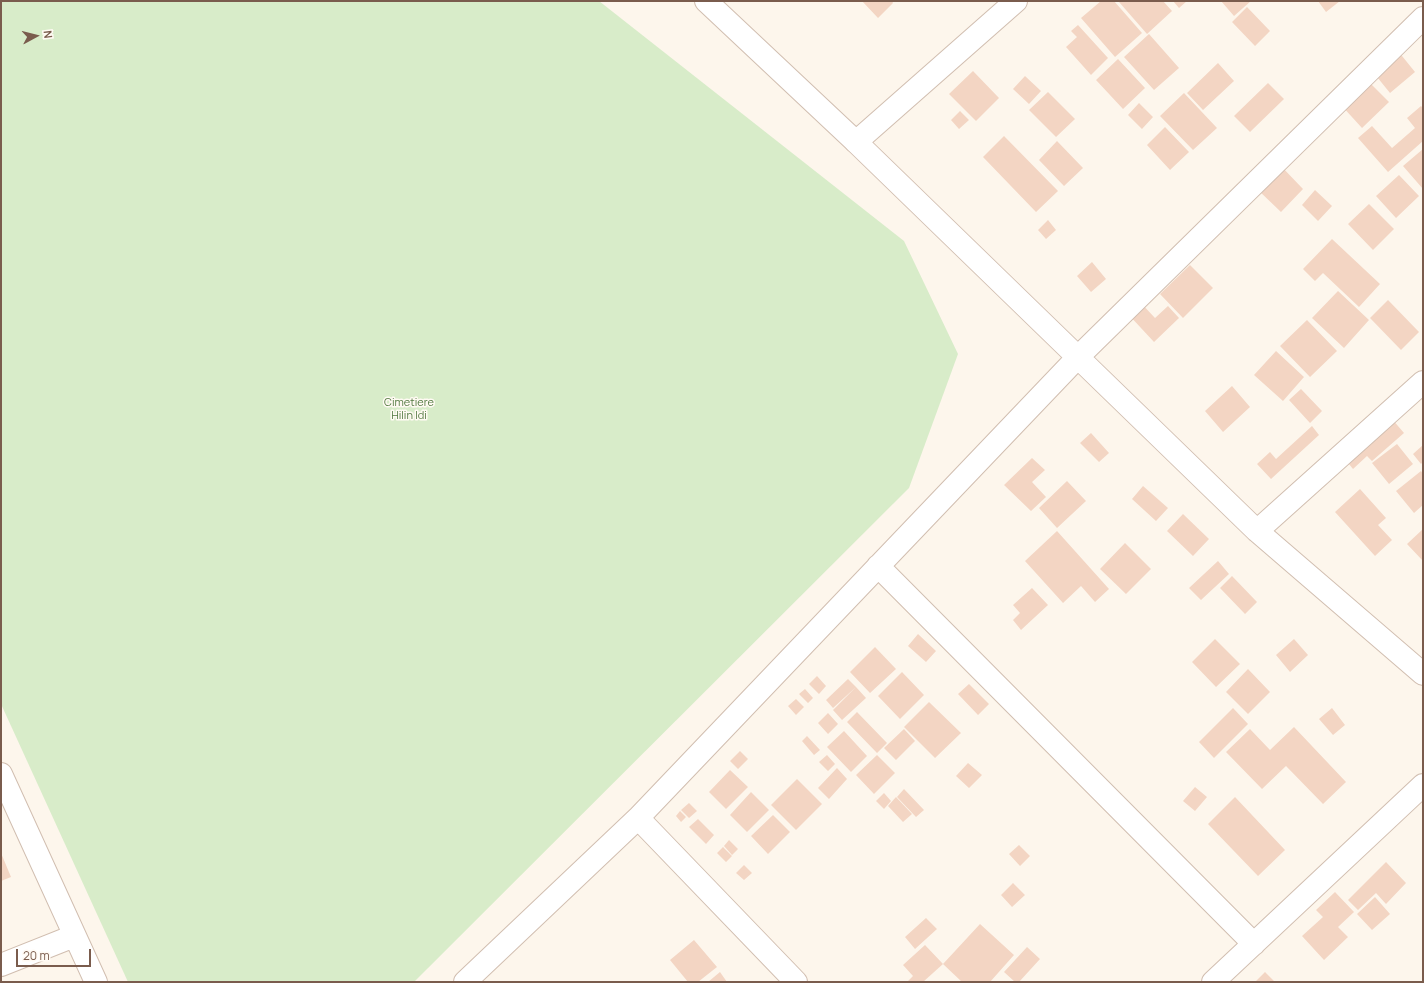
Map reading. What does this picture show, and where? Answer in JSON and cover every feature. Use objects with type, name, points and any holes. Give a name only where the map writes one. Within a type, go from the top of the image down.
[{"type":"street","points":[[706,1],[856,142],[1257,531],[1423,674]]},
{"type":"street","points":[[856,142],[1016,1]]},
{"type":"street","points":[[1417,1],[1423,9]]},
{"type":"street","points":[[465,982],[638,818],[1078,357],[1423,18]]},
{"type":"street","points":[[1257,531],[1423,382]]},
{"type":"street","points":[[878,566],[1254,944]]},
{"type":"street","points":[[1,774],[96,982]]},
{"type":"street","points":[[1213,982],[1423,785]]},
{"type":"street","points":[[638,818],[796,982]]},
{"type":"street","points":[[1,965],[74,936]]},
{"type":"green space","name":"Cimetiere Hilin Idi","points":[[1,1],[599,1],[904,241],[958,354],[909,488],[414,982],[128,982],[1,704]]},
{"type":"building","points":[[862,1],[892,1],[893,3],[878,18]]},
{"type":"building","points":[[1101,1],[1114,1],[1142,33],[1115,57],[1081,18]]},
{"type":"building","points":[[1163,1],[1172,11],[1147,34],[1119,2]]},
{"type":"building","points":[[1173,1],[1187,1],[1179,8]]},
{"type":"building","points":[[1221,1],[1251,1],[1234,16]]},
{"type":"building","points":[[1318,1],[1340,1],[1326,12]]},
{"type":"building","points":[[1247,7],[1270,31],[1255,46],[1232,22]]},
{"type":"building","points":[[1078,25],[1108,58],[1091,75],[1066,47],[1077,37],[1071,31]]},
{"type":"building","points":[[1149,34],[1179,68],[1154,90],[1124,57]]},
{"type":"building","points":[[1398,51],[1415,72],[1390,93],[1373,72]]},
{"type":"building","points":[[1118,59],[1145,88],[1123,109],[1096,80]]},
{"type":"building","points":[[1218,63],[1234,81],[1203,110],[1187,93]]},
{"type":"building","points":[[973,71],[999,98],[976,121],[949,94]]},
{"type":"building","points":[[1025,76],[1041,91],[1029,104],[1013,89]]},
{"type":"building","points":[[1367,80],[1389,102],[1362,128],[1341,105]]},
{"type":"building","points":[[1268,83],[1284,99],[1250,132],[1234,116]]},
{"type":"building","points":[[1048,92],[1075,119],[1056,137],[1029,110]]},
{"type":"building","points":[[1184,93],[1217,128],[1193,150],[1160,116]]},
{"type":"building","points":[[1139,103],[1153,117],[1142,129],[1128,115]]},
{"type":"building","points":[[1421,106],[1423,108],[1423,141],[1388,172],[1358,138],[1372,126],[1392,148],[1415,128],[1407,118]]},
{"type":"building","points":[[960,111],[969,120],[959,129],[951,120]]},
{"type":"building","points":[[1165,127],[1189,152],[1170,170],[1147,145]]},
{"type":"building","points":[[1004,136],[1058,191],[1036,212],[983,157]]},
{"type":"building","points":[[1057,141],[1083,168],[1064,186],[1039,160]]},
{"type":"building","points":[[1423,149],[1423,189],[1403,166]]},
{"type":"building","points":[[1280,165],[1303,189],[1281,212],[1257,189]]},
{"type":"building","points":[[1399,175],[1419,196],[1396,218],[1376,196]]},
{"type":"building","points":[[1315,190],[1332,206],[1318,221],[1302,205]]},
{"type":"building","points":[[1369,204],[1394,229],[1373,250],[1348,224]]},
{"type":"building","points":[[1048,220],[1056,230],[1046,239],[1038,230]]},
{"type":"building","points":[[1332,239],[1380,284],[1359,307],[1323,273],[1315,281],[1303,269]]},
{"type":"building","points":[[1092,262],[1106,279],[1091,292],[1077,276]]},
{"type":"building","points":[[1190,265],[1213,288],[1183,318],[1160,294]]},
{"type":"building","points":[[1338,291],[1369,320],[1344,348],[1312,318]]},
{"type":"building","points":[[1388,300],[1419,332],[1401,350],[1370,318]]},
{"type":"building","points":[[1140,302],[1155,318],[1168,306],[1179,318],[1154,342],[1128,314]]},
{"type":"building","points":[[1307,320],[1337,351],[1310,377],[1280,346]]},
{"type":"building","points":[[1276,351],[1304,377],[1283,401],[1254,375]]},
{"type":"building","points":[[1232,386],[1250,407],[1223,432],[1205,411]]},
{"type":"building","points":[[1301,389],[1322,411],[1310,423],[1289,400]]},
{"type":"building","points":[[1392,419],[1404,433],[1372,461],[1367,456],[1353,469],[1344,458]]},
{"type":"building","points":[[1312,426],[1319,435],[1271,479],[1257,464],[1270,452],[1276,459]]},
{"type":"building","points":[[1091,433],[1109,453],[1099,462],[1080,443]]},
{"type":"building","points":[[1397,444],[1413,464],[1389,484],[1372,463]]},
{"type":"building","points":[[1423,445],[1423,462],[1421,464],[1413,454]]},
{"type":"building","points":[[1032,458],[1045,470],[1032,482],[1046,497],[1031,511],[1004,485]]},
{"type":"building","points":[[1421,471],[1423,474],[1423,505],[1414,513],[1396,491]]},
{"type":"building","points":[[1067,481],[1086,501],[1057,528],[1039,508]]},
{"type":"building","points":[[1143,486],[1168,508],[1156,521],[1132,499]]},
{"type":"building","points":[[1360,489],[1386,518],[1378,525],[1392,540],[1375,556],[1335,512]]},
{"type":"building","points":[[1183,514],[1209,539],[1193,556],[1167,531]]},
{"type":"building","points":[[1423,529],[1423,561],[1407,544]]},
{"type":"building","points":[[1057,531],[1109,589],[1095,602],[1081,586],[1063,603],[1025,561]]},
{"type":"building","points":[[1125,543],[1151,569],[1126,594],[1100,569]]},
{"type":"building","points":[[1218,561],[1229,574],[1201,600],[1189,588]]},
{"type":"building","points":[[1232,576],[1257,602],[1245,614],[1220,588]]},
{"type":"building","points":[[1032,588],[1048,605],[1021,630],[1013,620],[1020,613],[1013,605]]},
{"type":"building","points":[[918,634],[936,651],[926,662],[908,646]]},
{"type":"building","points":[[1215,639],[1240,664],[1216,687],[1192,662]]},
{"type":"building","points":[[1294,639],[1308,655],[1290,672],[1276,655]]},
{"type":"building","points":[[875,647],[896,669],[870,693],[850,672]]},
{"type":"building","points":[[1248,669],[1270,692],[1248,714],[1226,692]]},
{"type":"building","points":[[902,672],[924,695],[900,719],[878,696]]},
{"type":"building","points":[[817,676],[826,686],[819,694],[809,684]]},
{"type":"building","points":[[848,679],[856,687],[833,708],[826,700]]},
{"type":"building","points":[[969,684],[989,704],[978,715],[958,694]]},
{"type":"building","points":[[856,687],[866,698],[842,720],[833,710]]},
{"type":"building","points":[[805,689],[813,698],[808,703],[799,694]]},
{"type":"building","points":[[796,699],[804,707],[796,715],[788,706]]},
{"type":"building","points":[[929,702],[961,733],[935,758],[904,727]]},
{"type":"building","points":[[1233,708],[1248,724],[1214,758],[1199,742]]},
{"type":"building","points":[[1332,708],[1345,725],[1333,735],[1319,719]]},
{"type":"building","points":[[857,712],[887,743],[877,753],[847,722]]},
{"type":"building","points":[[828,713],[838,724],[828,734],[818,723]]},
{"type":"building","points":[[1294,727],[1346,782],[1323,804],[1286,766],[1262,789],[1226,752],[1250,729],[1270,750]]},
{"type":"building","points":[[904,729],[915,741],[896,760],[884,748]]},
{"type":"building","points":[[844,731],[867,756],[851,772],[827,747]]},
{"type":"building","points":[[807,736],[820,750],[814,755],[802,741]]},
{"type":"building","points":[[740,751],[748,759],[738,769],[730,761]]},
{"type":"building","points":[[827,755],[835,764],[828,771],[819,762]]},
{"type":"building","points":[[877,755],[895,773],[874,794],[856,775]]},
{"type":"building","points":[[968,763],[982,775],[969,788],[956,776]]},
{"type":"building","points":[[837,768],[847,779],[829,799],[818,788]]},
{"type":"building","points":[[730,770],[748,787],[726,809],[709,792]]},
{"type":"building","points":[[797,779],[822,804],[796,830],[771,805]]},
{"type":"building","points":[[1195,787],[1207,797],[1195,811],[1183,801]]},
{"type":"building","points":[[904,789],[924,810],[916,817],[897,797]]},
{"type":"building","points":[[751,792],[769,810],[747,832],[730,815]]},
{"type":"building","points":[[884,793],[891,801],[884,809],[876,801]]},
{"type":"building","points":[[896,797],[912,814],[903,822],[888,806]]},
{"type":"building","points":[[1235,797],[1285,850],[1258,876],[1208,824]]},
{"type":"building","points":[[689,803],[697,811],[689,818],[681,810]]},
{"type":"building","points":[[680,811],[686,817],[681,822],[676,816]]},
{"type":"building","points":[[773,815],[790,832],[768,854],[751,836]]},
{"type":"building","points":[[698,819],[714,835],[706,844],[689,827]]},
{"type":"building","points":[[729,840],[738,849],[732,855],[724,846]]},
{"type":"building","points":[[1019,845],[1030,856],[1020,866],[1009,854]]},
{"type":"building","points":[[723,847],[732,856],[726,862],[717,853]]},
{"type":"building","points":[[1,853],[11,877],[1,881]]},
{"type":"building","points":[[1386,862],[1406,883],[1386,904],[1376,893],[1358,910],[1348,900]]},
{"type":"building","points":[[744,865],[752,873],[744,880],[736,873]]},
{"type":"building","points":[[1013,883],[1025,895],[1012,907],[1001,895]]},
{"type":"building","points":[[1335,892],[1354,912],[1338,927],[1348,937],[1324,960],[1302,936],[1323,917],[1316,910]]},
{"type":"building","points":[[1375,897],[1390,914],[1372,930],[1357,914]]},
{"type":"building","points":[[926,918],[937,929],[915,949],[905,937]]},
{"type":"building","points":[[980,924],[1014,955],[990,982],[962,982],[943,964]]},
{"type":"building","points":[[694,940],[717,967],[698,982],[688,982],[670,960]]},
{"type":"building","points":[[925,945],[943,964],[923,982],[907,982],[913,976],[903,965]]},
{"type":"building","points":[[1027,947],[1040,959],[1019,982],[1015,982],[1004,972]]},
{"type":"building","points":[[720,972],[727,982],[708,982]]},
{"type":"building","points":[[1265,972],[1275,982],[1255,982]]}]
